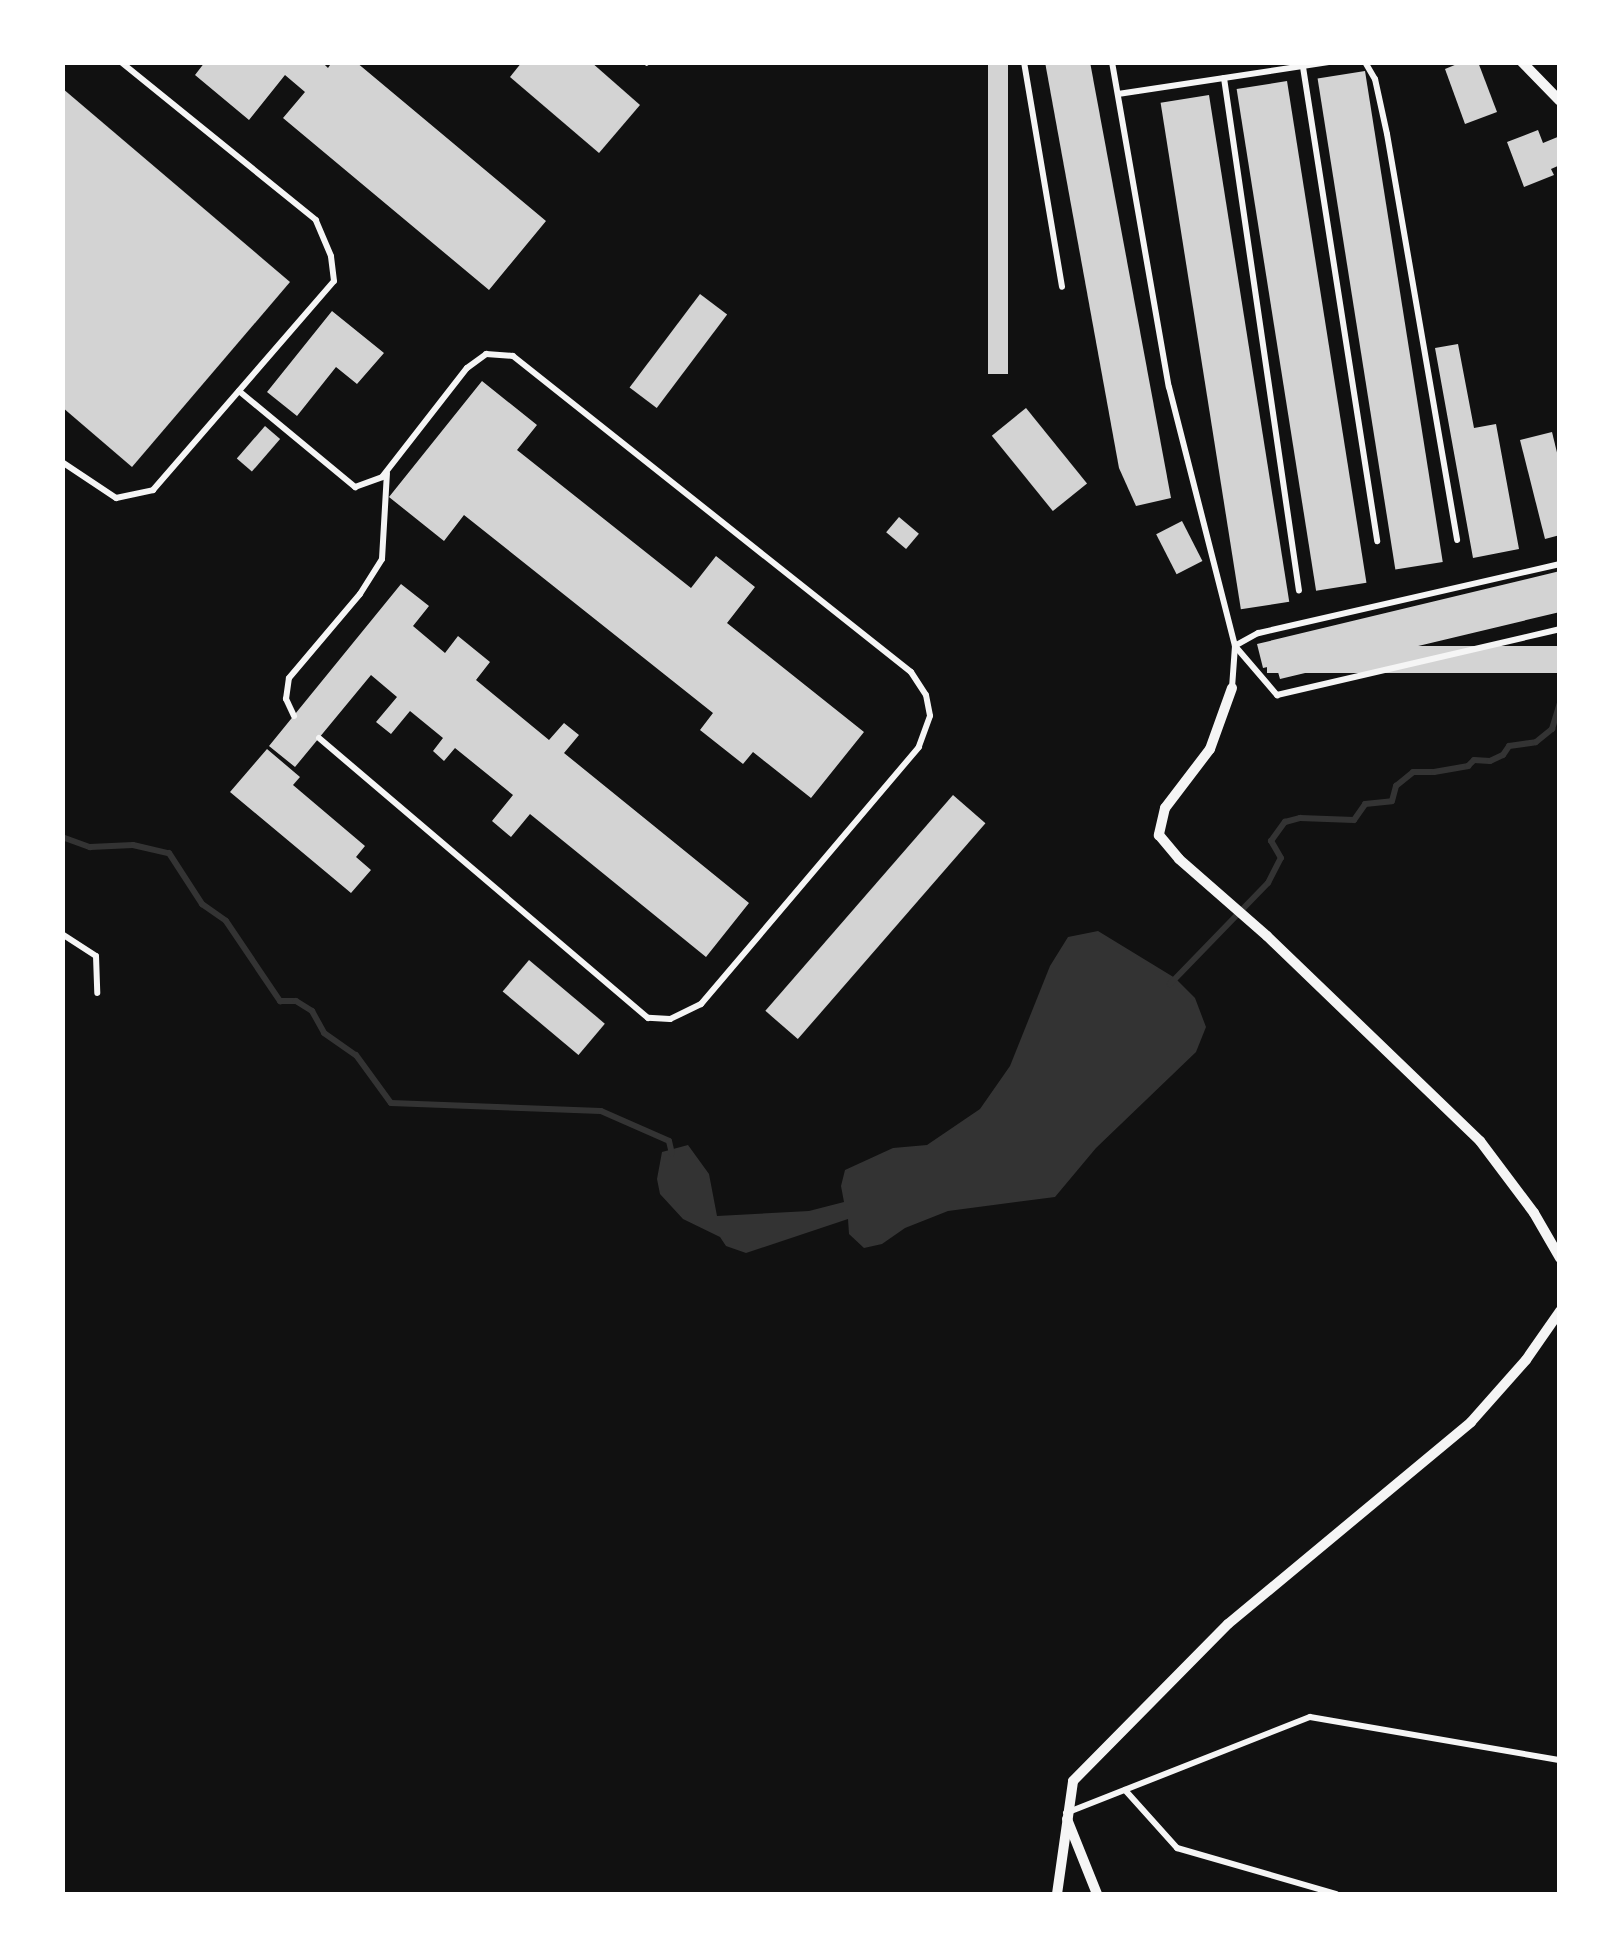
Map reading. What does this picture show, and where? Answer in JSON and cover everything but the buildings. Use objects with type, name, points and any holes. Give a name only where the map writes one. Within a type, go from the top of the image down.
[{"type":"street","points":[[1522,62],[1560,101]]},
{"type":"street","points":[[1232,688],[1210,749],[1165,808],[1158,835],[1480,1141],[1534,1213],[1560,1258]]},
{"type":"street","points":[[1057,1894],[1065,1814],[1073,1781],[1228,1624],[1471,1422],[1526,1360],[1560,1311]]},
{"type":"street","points":[[1065,1814],[1097,1894]]},
{"type":"lane","points":[[1024,62],[1062,287]]},
{"type":"lane","points":[[1112,62],[1169,386],[1235,646],[1232,688]]},
{"type":"lane","points":[[1118,94],[1330,62]]},
{"type":"lane","points":[[1365,62],[1375,80],[1388,134],[1457,540]]},
{"type":"lane","points":[[62,462],[116,498],[152,490],[334,280],[331,256],[316,220],[126,64]]},
{"type":"lane","points":[[1303,67],[1378,541]]},
{"type":"lane","points":[[1224,78],[1300,592]]},
{"type":"lane","points":[[239,391],[355,487],[382,477],[467,368],[486,354],[513,356],[911,672],[926,695],[930,716],[919,747],[701,1004],[670,1018],[648,1018],[319,738]]},
{"type":"lane","points":[[294,716],[286,699],[289,678],[360,594],[382,559],[387,470]]},
{"type":"lane","points":[[1235,646],[1258,633],[1560,564]]},
{"type":"lane","points":[[1235,646],[1278,695],[1560,629]]},
{"type":"lane","points":[[62,934],[96,956],[97,993]]},
{"type":"lane","points":[[1065,1814],[1310,1717],[1560,1760]]},
{"type":"lane","points":[[1125,1790],[1177,1848],[1336,1894]]},
{"type":"shaded area","points":[[1098,931],[1175,978],[1195,998],[1206,1027],[1196,1052],[1096,1148],[1055,1197],[948,1211],[905,1228],[882,1244],[864,1248],[849,1234],[848,1219],[746,1253],[726,1246],[720,1237],[683,1219],[660,1194],[657,1179],[662,1152],[688,1145],[709,1174],[717,1216],[809,1211],[844,1202],[841,1186],[845,1170],[893,1148],[927,1145],[980,1109],[1010,1066],[1050,966],[1068,937]]},
{"type":"waterway","points":[[1170,984],[1268,883],[1281,858],[1271,841],[1285,822],[1300,818],[1354,820],[1365,804],[1392,801],[1396,786],[1413,772],[1468,766],[1474,760],[1490,761],[1503,755],[1509,746],[1536,742],[1552,729],[1560,703]]},
{"type":"waterway","points":[[62,837],[90,847],[133,845],[169,853],[202,904],[226,921],[280,1001],[296,1001],[312,1011],[324,1033],[356,1055],[391,1103],[601,1111],[669,1141],[672,1154]]}]
